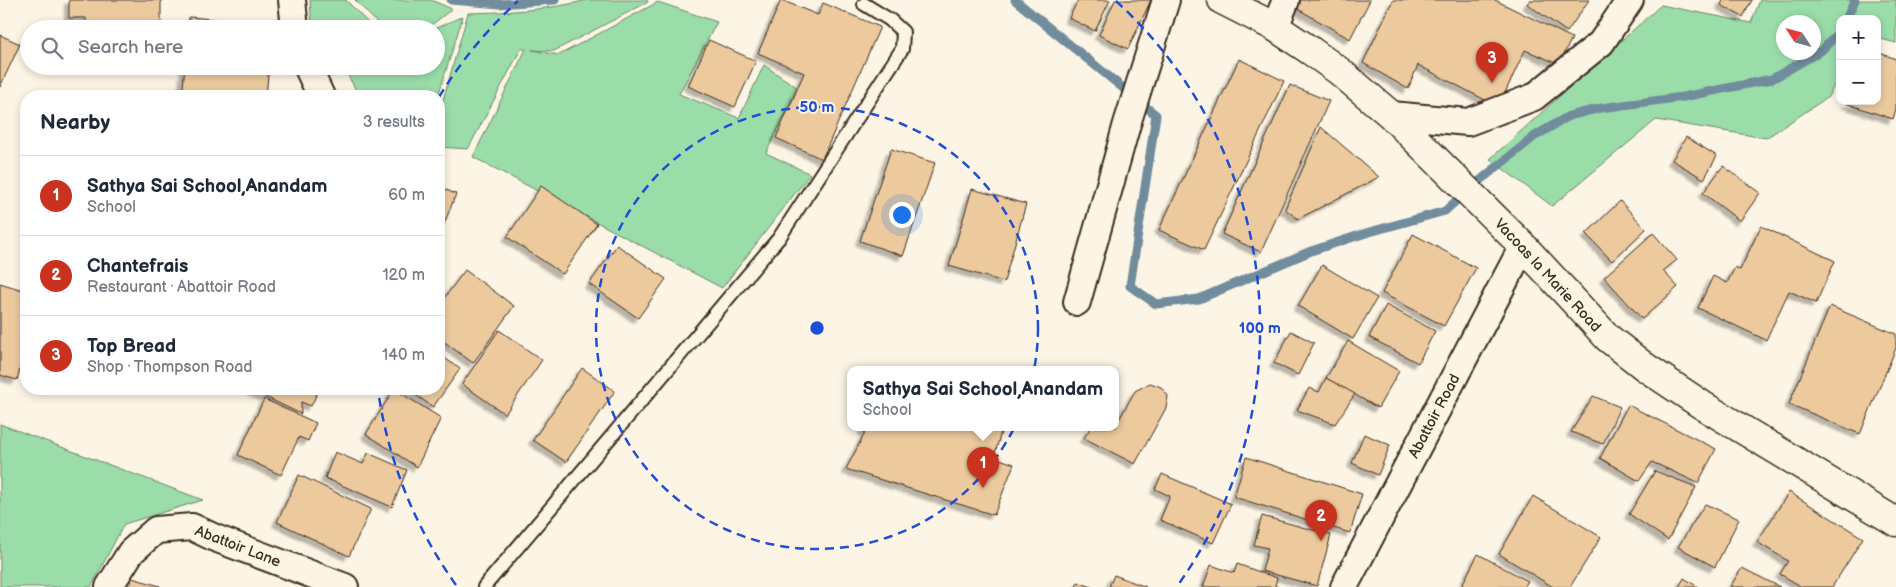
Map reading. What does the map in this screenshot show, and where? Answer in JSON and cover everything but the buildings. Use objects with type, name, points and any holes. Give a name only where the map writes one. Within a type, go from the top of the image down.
[{"type":"main road","name":"Vacoas la Marie Road","points":[[1222,0],[1274,28],[1339,71],[1391,114],[1523,246],[1608,338],[1645,367],[1702,405],[1896,522]]},
{"type":"street","points":[[292,0],[295,20]]},
{"type":"street","points":[[1077,302],[1126,124],[1166,0]]},
{"type":"street","points":[[1274,28],[1286,0]]},
{"type":"street","points":[[1391,114],[1468,122],[1534,97],[1601,43],[1630,0]]},
{"type":"street","points":[[311,75],[318,90]]},
{"type":"street","name":"Abattoir Road","points":[[1344,587],[1523,246]]},
{"type":"street","name":"Abattoir Lane","points":[[109,587],[131,552],[156,530],[192,527],[215,538],[345,587]]},
{"type":"lane","points":[[484,587],[779,238],[838,148],[902,48],[903,32],[890,20],[864,4]]},
{"type":"green space","points":[[310,0],[346,0],[365,20],[311,20]]},
{"type":"green space","points":[[355,0],[431,0],[452,9],[438,20],[374,20]]},
{"type":"green space","points":[[588,0],[647,0],[648,2],[554,51],[532,50],[559,55],[658,2],[717,22],[679,94],[739,118],[764,65],[798,88],[766,153],[810,174],[722,288],[473,157],[526,49],[521,49],[468,149],[445,147],[445,93],[468,13],[528,10]]},
{"type":"green space","points":[[1760,0],[1896,0],[1896,43],[1881,39],[1881,15],[1836,15],[1836,82],[1828,97],[1766,138],[1656,120],[1552,206],[1490,159],[1661,5],[1751,23]]},
{"type":"green space","points":[[463,16],[445,74],[445,24]]},
{"type":"green space","points":[[348,75],[445,75],[440,90],[356,90]]},
{"type":"green space","points":[[0,424],[203,500],[124,524],[91,587],[0,587]]},
{"type":"waterway","points":[[451,0],[500,4],[555,0]]},
{"type":"waterway","points":[[1015,0],[1156,115],[1130,286],[1156,304],[1199,299],[1311,251],[1366,233],[1445,211],[1535,136],[1569,116],[1601,108],[1683,97],[1772,79],[1822,50],[1836,35]]},
{"type":"waterway","points":[[1848,15],[1855,0]]},
{"type":"place","name":"Top Bread","points":[[1492,83]]},
{"type":"place","name":"Sathya Sai School,Anandam","points":[[983,488]]},
{"type":"place","name":"Chantefrais","points":[[1321,541]]}]
